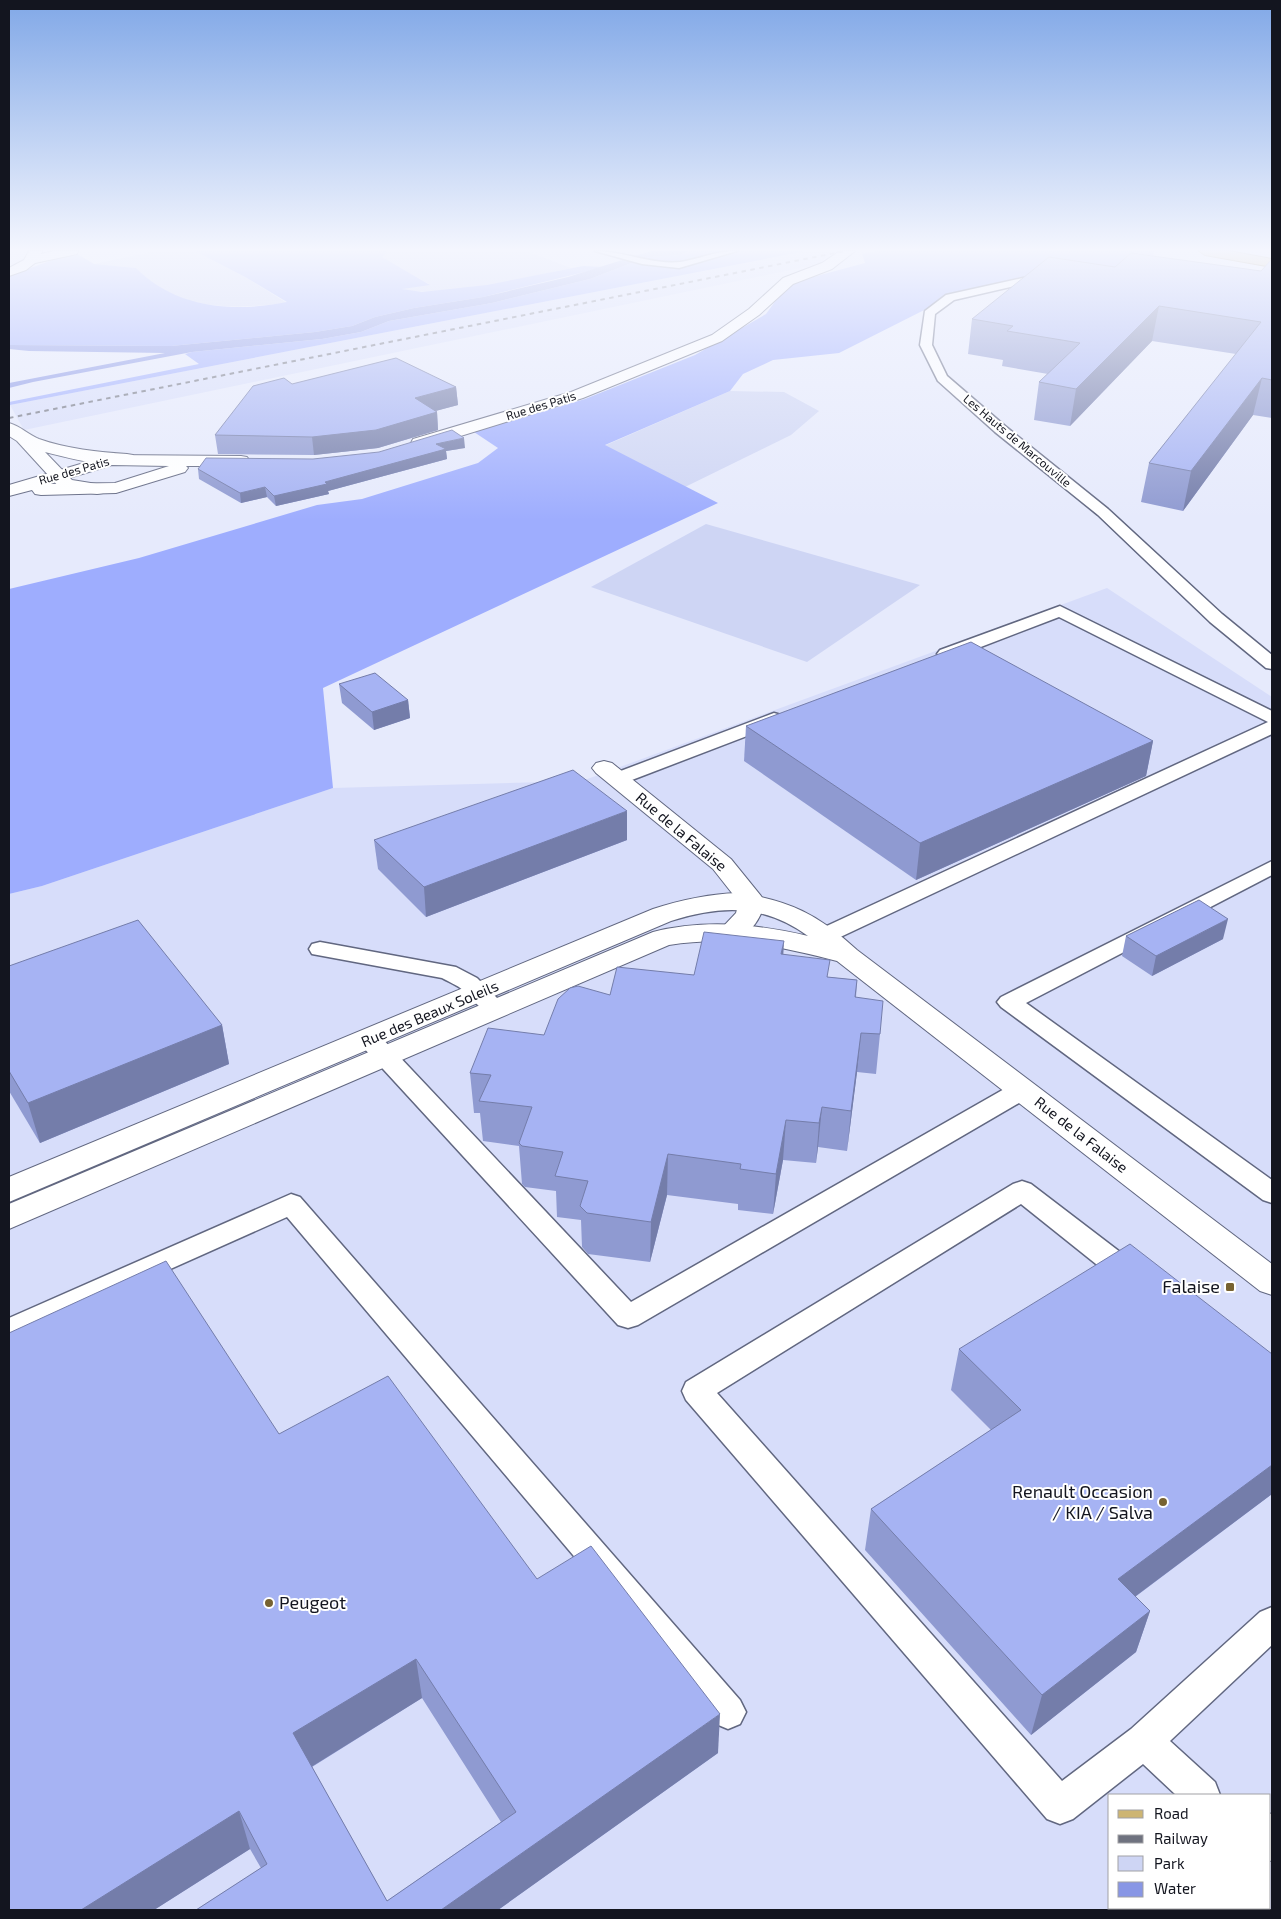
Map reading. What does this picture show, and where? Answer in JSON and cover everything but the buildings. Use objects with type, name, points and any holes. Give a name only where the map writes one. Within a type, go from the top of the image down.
[{"type":"street","name":"Rue des Patis","points":[[406,447],[577,395],[711,341]]},
{"type":"street","points":[[9,428],[25,440],[57,475],[70,486],[97,489]]},
{"type":"street","points":[[25,440],[96,458],[151,462],[157,466],[158,471],[146,479]]},
{"type":"street","name":"Rue des Patis","points":[[9,492],[57,475],[111,460],[260,462]]},
{"type":"street","name":"Rue des Patis","points":[[9,492],[97,489],[124,486],[184,467],[230,461]]},
{"type":"street","name":"Rue de la Falaise","points":[[610,774],[722,864],[752,902]]},
{"type":"street","name":"Rue des Beaux Soleils","points":[[9,1217],[377,1048],[488,1001],[674,910],[708,902],[752,902],[789,912],[826,935],[847,956],[890,989]]},
{"type":"street","points":[[731,932],[748,916],[752,902]]},
{"type":"street","name":"Rue des Beaux Soleils","points":[[488,1001],[664,938],[683,934],[731,932],[788,939],[847,956]]},
{"type":"street","name":"Rue de la Falaise","points":[[890,989],[1272,1282]]},
{"type":"street","name":"Rue des Beaux Soleils","points":[[9,1190],[377,1048]]},
{"type":"lane","name":"Les Hauts de Marcouville","points":[[926,341],[926,345],[942,378],[1000,429],[1103,512],[1216,618],[1272,664]]},
{"type":"lane","points":[[931,660],[1060,611],[1272,718]]},
{"type":"lane","points":[[610,774],[794,712]]},
{"type":"lane","points":[[826,935],[1272,727]]},
{"type":"lane","points":[[1272,867],[1009,1002],[1272,1193]]},
{"type":"lane","points":[[320,949],[448,972],[462,978],[488,1001]]},
{"type":"lane","points":[[377,1048],[628,1316],[1022,1090]]},
{"type":"lane","points":[[1155,1295],[1022,1191],[697,1391],[1060,1806],[1144,1740],[1272,1623]]},
{"type":"lane","points":[[9,1330],[290,1204],[728,1712]]},
{"type":"lane","points":[[1144,1740],[1201,1794]]},
{"type":"shaded area","points":[[9,341],[227,341],[171,346],[9,345]]},
{"type":"shaded area","points":[[306,341],[343,341],[10,405],[9,402],[199,364],[185,354]]},
{"type":"shaded area","points":[[343,341],[452,341],[24,430],[10,405]]},
{"type":"shaded area","points":[[720,341],[864,341],[839,353],[773,360],[743,374],[730,391],[605,445],[718,503],[323,688],[333,788],[42,886],[9,894],[9,589],[139,558],[317,505],[362,499],[478,463],[498,448],[474,432],[585,399],[695,355]]},
{"type":"shaded area","points":[[1107,588],[1272,697],[1272,1910],[9,1910],[9,894],[42,886],[333,788],[582,781]]},
{"type":"green space","points":[[730,391],[784,392],[819,411],[791,435],[685,487],[604,446]]},
{"type":"green space","points":[[706,524],[920,585],[807,662],[591,587]]},
{"type":"water","points":[[227,341],[306,341],[192,352],[9,388],[9,383],[165,353],[29,351],[9,349],[9,345],[171,346]]},
{"type":"railway","points":[[9,418],[397,341]]},
{"type":"place","name":"Falaise","points":[[1230,1287]]},
{"type":"place","name":"Renault Occasion / KIA / Salva","points":[[1163,1502]]},
{"type":"place","name":"Peugeot","points":[[269,1603]]}]
